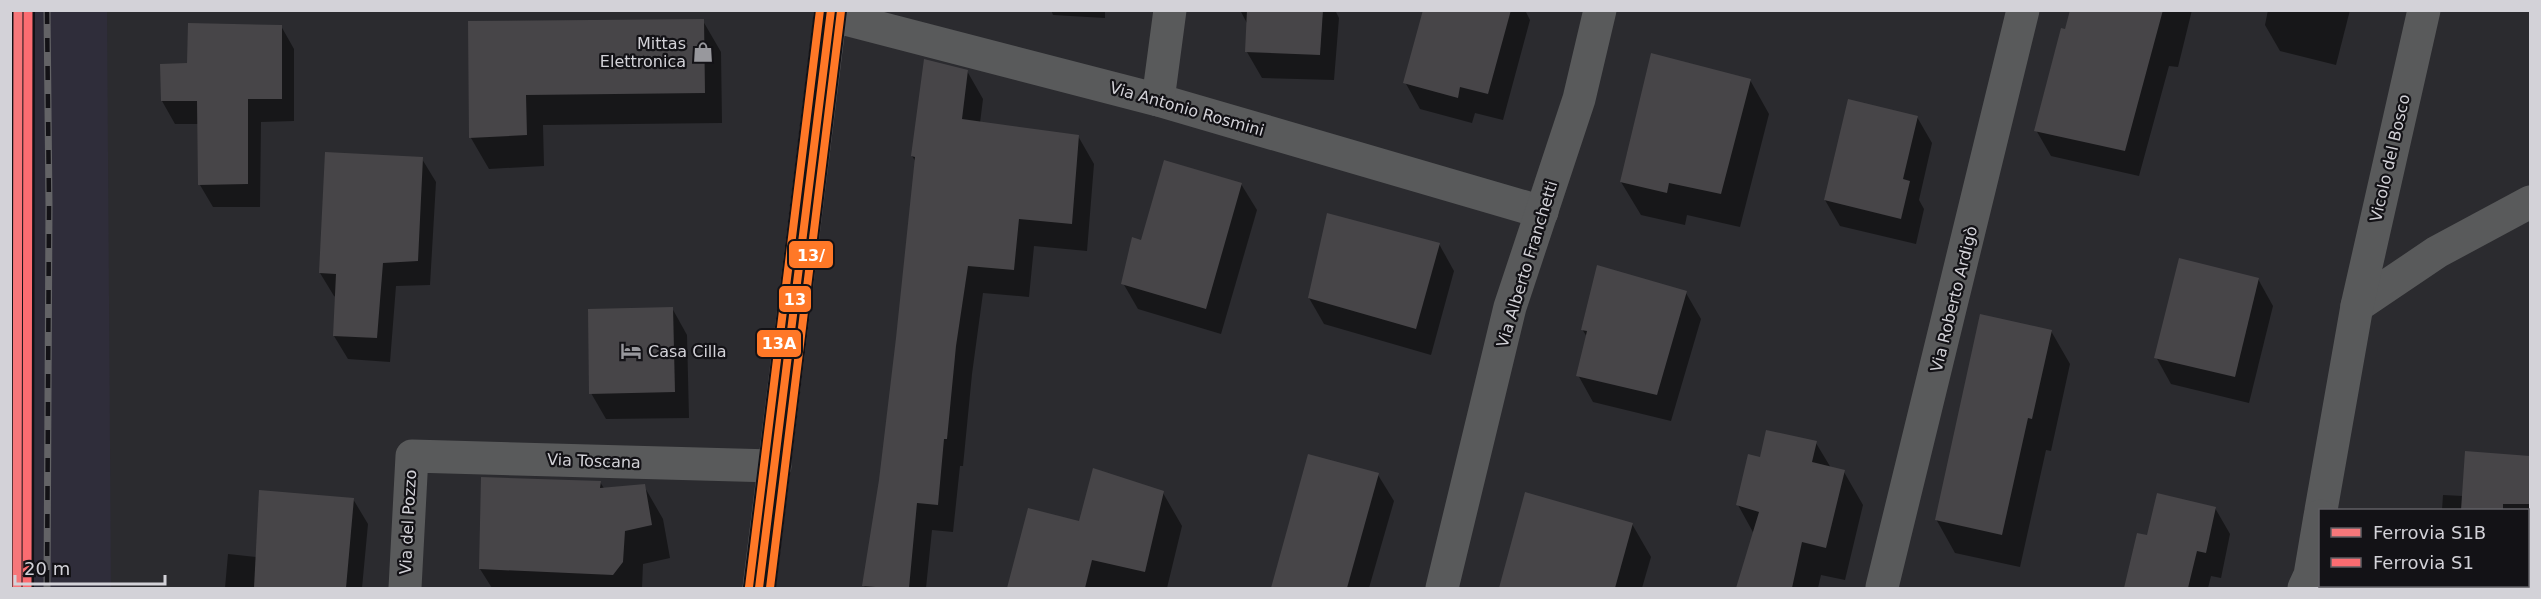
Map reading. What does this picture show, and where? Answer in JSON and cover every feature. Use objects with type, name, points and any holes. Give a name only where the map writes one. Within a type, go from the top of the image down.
[{"type":"main road","points":[[759,588],[831,13]]},
{"type":"street","points":[[1158,99],[1170,10]]},
{"type":"street","name":"Via Alberto Franchetti","points":[[1442,588],[1510,307],[1580,99],[1600,10]]},
{"type":"street","name":"Via Roberto Ardigò","points":[[1882,587],[2023,10]]},
{"type":"street","name":"Vicolo del Bosco","points":[[2321,509],[2356,306],[2424,10]]},
{"type":"street","name":"Via Antonio Rosmini","points":[[831,13],[1158,99],[1542,212]]},
{"type":"street","points":[[2356,306],[2437,252],[2530,202]]},
{"type":"street","name":"Via Toscana","points":[[412,456],[775,466]]},
{"type":"street","name":"Via del Pozzo","points":[[405,588],[412,456]]},
{"type":"street","points":[[2304,588],[2310,575],[2319,522]]},
{"type":"shaded area","points":[[10,11],[107,11],[111,588],[11,588]]},
{"type":"building","points":[[1247,10],[1323,10],[1320,55],[1245,52]]},
{"type":"building","points":[[1423,10],[1511,10],[1488,94],[1460,87],[1458,98],[1403,83]]},
{"type":"building","points":[[2070,10],[2163,10],[2125,151],[2034,131],[2061,28],[2065,29]]},
{"type":"building","points":[[704,19],[705,93],[526,95],[527,135],[469,138],[468,21]]},
{"type":"building","points":[[188,23],[282,25],[282,99],[248,99],[248,184],[198,185],[197,101],[161,101],[160,64],[187,63]]},
{"type":"building","points":[[1651,53],[1751,79],[1721,194],[1669,183],[1667,193],[1620,182]]},
{"type":"building","points":[[924,59],[968,70],[962,119],[1079,135],[1072,224],[1019,219],[1014,270],[968,266],[956,346],[947,439],[944,439],[938,505],[917,503],[909,588],[862,586],[879,480],[896,338],[915,157],[911,156]]},
{"type":"building","points":[[1848,99],[1918,116],[1903,179],[1910,181],[1901,219],[1824,200]]},
{"type":"building","points":[[325,152],[423,157],[418,261],[383,263],[377,338],[333,336],[336,274],[319,273]]},
{"type":"building","points":[[1164,160],[1242,183],[1206,309],[1121,284],[1132,237],[1141,240]]},
{"type":"building","points":[[1327,213],[1440,243],[1416,329],[1308,298]]},
{"type":"building","points":[[2179,258],[2259,278],[2235,377],[2154,358]]},
{"type":"building","points":[[1597,265],[1687,291],[1657,395],[1576,376],[1587,331],[1581,330]]},
{"type":"building","name":"Casa Cilla","points":[[673,307],[675,392],[589,394],[588,309]]},
{"type":"building","points":[[1980,314],[2052,330],[2032,419],[2028,418],[2002,535],[1935,520]]},
{"type":"building","points":[[1766,430],[1817,441],[1812,462],[1845,470],[1826,548],[1802,542],[1792,588],[1736,588],[1759,512],[1736,505],[1748,454],[1760,457]]},
{"type":"building","points":[[2465,451],[2530,456],[2530,504],[2503,504],[2503,509],[2461,509]]},
{"type":"building","points":[[1308,454],[1379,473],[1347,588],[1271,588]]},
{"type":"building","points":[[1093,468],[1164,491],[1145,572],[1092,560],[1085,588],[1007,588],[1028,508],[1079,521]]},
{"type":"building","points":[[481,477],[601,481],[600,488],[645,484],[652,525],[625,531],[623,562],[613,575],[479,569]]},
{"type":"building","points":[[259,490],[354,498],[346,588],[254,588]]},
{"type":"building","points":[[1525,492],[1633,523],[1615,588],[1499,588]]},
{"type":"building","points":[[2157,493],[2216,507],[2206,553],[2197,551],[2188,588],[2124,588],[2137,533],[2147,535]]},
{"type":"railway","points":[[47,10],[49,206],[47,588]]},
{"type":"rail line","name":"S1B","points":[[17,588],[18,10]]},
{"type":"rail line","name":"S1","points":[[27,588],[28,10]]},
{"type":"transit line","name":"13A","points":[[749,587],[820,10]]},
{"type":"transit line","name":"13","points":[[759,588],[831,10]]},
{"type":"transit line","name":"13/","points":[[770,588],[841,11]]},
{"type":"place","name":"Mittas Elettronica","points":[[703,52]]},
{"type":"place","name":"Casa Cilla","points":[[631,351]]}]
